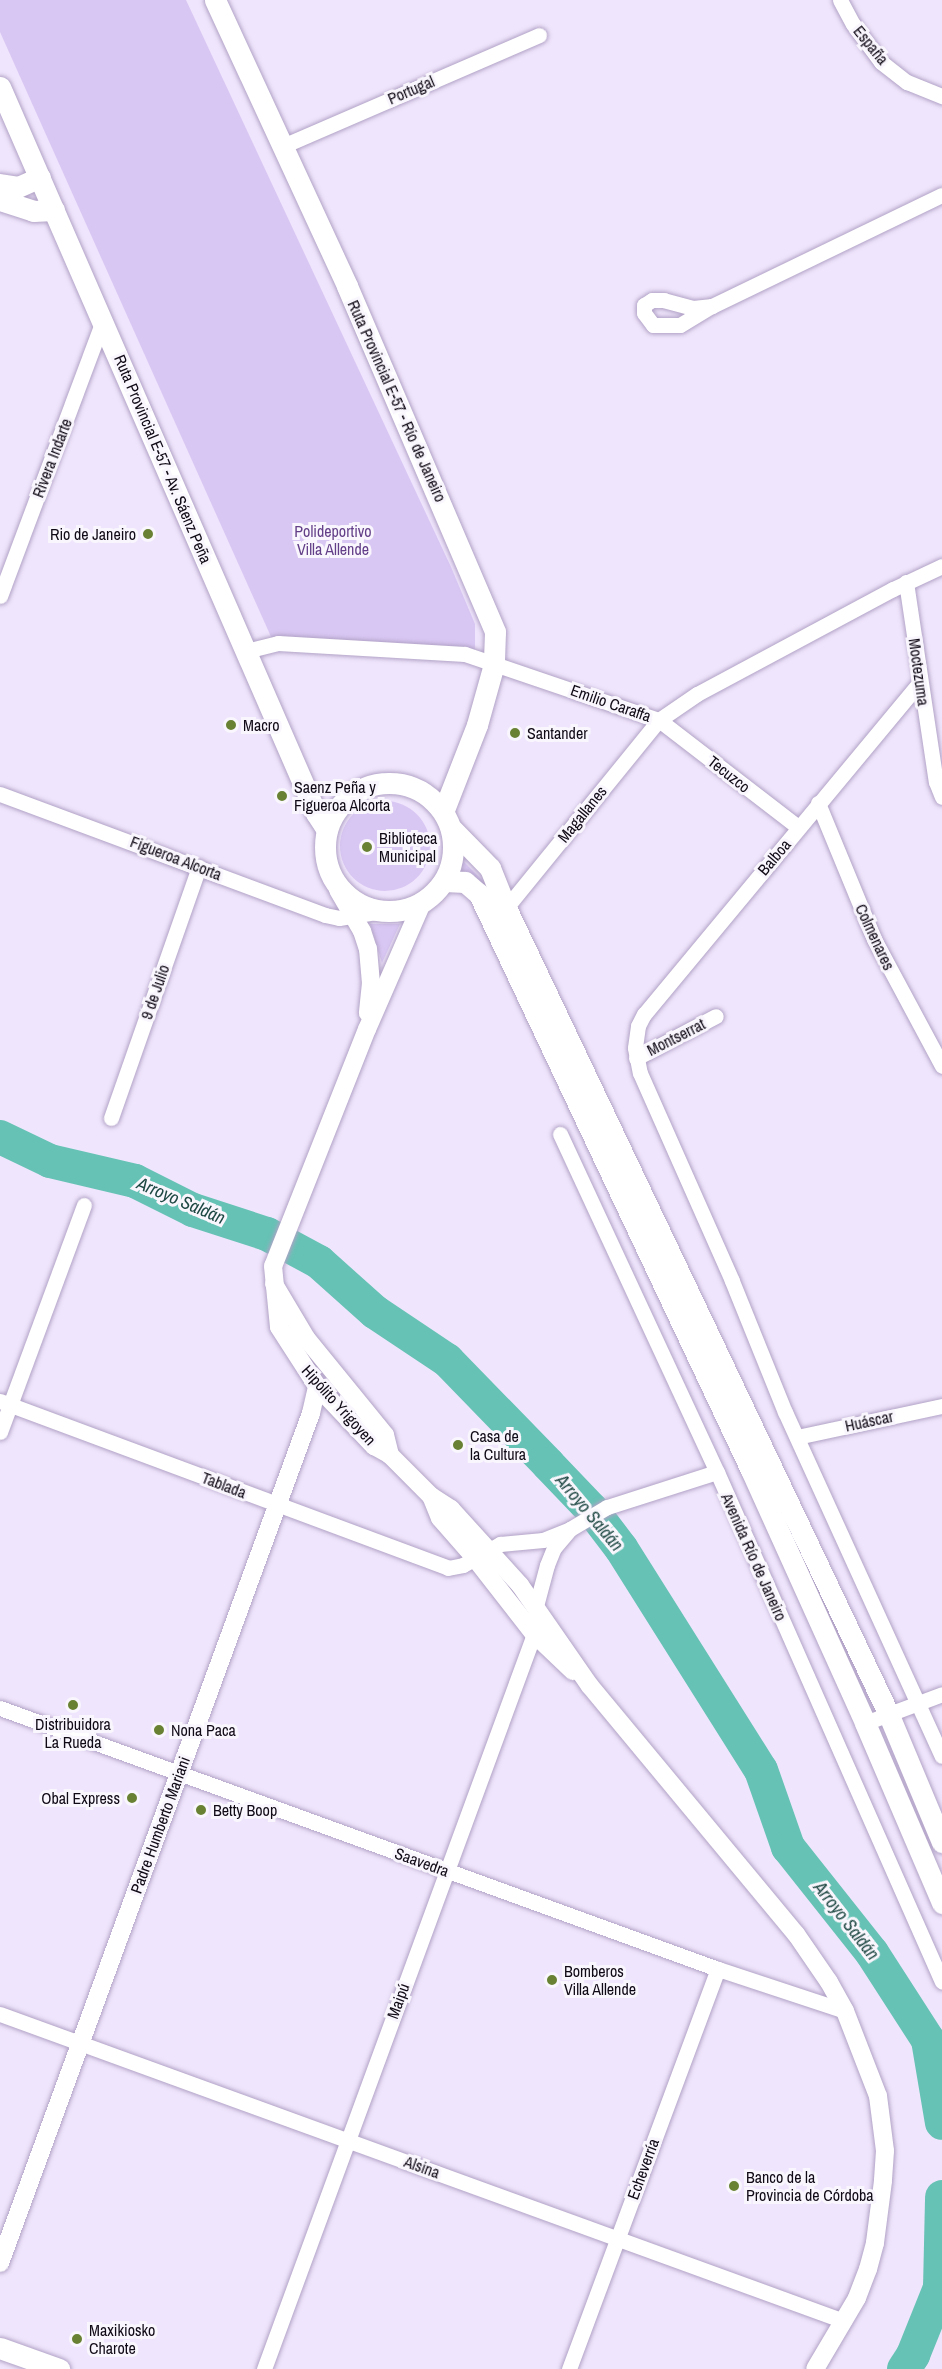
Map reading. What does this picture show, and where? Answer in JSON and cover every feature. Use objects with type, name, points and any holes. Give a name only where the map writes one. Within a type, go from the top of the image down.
[{"type":"main road","name":"Ruta Provincial E-57 - Río de Janeiro","points":[[215,0],[283,146],[490,615],[497,644],[494,664],[447,820]]},
{"type":"main road","name":"Ruta Provincial E-57 - Av. Sáenz Peña","points":[[0,87],[316,813],[327,830]]},
{"type":"main road","points":[[0,184],[18,187],[40,177]]},
{"type":"main road","points":[[0,200],[33,211],[54,210]]},
{"type":"main road","points":[[447,820],[454,846],[451,864],[444,881],[423,902],[404,909],[383,911],[357,905],[338,890],[328,869],[325,849],[327,830],[336,811],[351,795],[369,786],[391,783],[406,785],[433,800],[447,820],[490,868],[506,908],[888,1713],[942,1842]]},
{"type":"main road","points":[[444,881],[465,882],[479,894],[751,1470],[865,1723],[942,1903]]},
{"type":"main road","points":[[0,2348],[59,2369]]},
{"type":"street","name":"España","points":[[840,0],[853,24],[881,62],[907,82],[942,96]]},
{"type":"street","name":"Portugal","points":[[283,146],[539,35]]},
{"type":"street","points":[[712,306],[942,195]]},
{"type":"street","name":"Rivera Indarte","points":[[0,596],[103,320]]},
{"type":"street","name":"Emilio Caraffa","points":[[246,651],[278,643],[465,654],[659,720],[697,694],[906,582],[942,566]]},
{"type":"street","name":"Moctezuma","points":[[906,582],[936,782],[942,797]]},
{"type":"street","name":"Balboa","points":[[636,1058],[636,1037],[644,1014],[920,682]]},
{"type":"street","name":"Tecuzco","points":[[659,720],[798,827]]},
{"type":"street","name":"Magallanes","points":[[506,908],[659,720]]},
{"type":"street","name":"Figueroa Alcorta","points":[[0,794],[325,915],[353,916],[383,911]]},
{"type":"street","name":"Colmenares","points":[[819,803],[874,939],[942,1066]]},
{"type":"street","name":"9 de Julio","points":[[111,1118],[199,867]]},
{"type":"street","points":[[338,890],[368,949],[370,969],[367,1029]]},
{"type":"street","points":[[273,1275],[291,1220],[367,1029],[423,902]]},
{"type":"street","name":"Montserrat","points":[[636,1058],[716,1016]]},
{"type":"street","points":[[636,1058],[640,1073],[797,1437],[942,1756]]},
{"type":"street","name":"Avenida Río de Janeiro","points":[[560,1134],[717,1472],[942,1982]]},
{"type":"street","points":[[0,1432],[5,1403],[84,1205]]},
{"type":"street","name":"Hipólito Yrigoyen","points":[[273,1275],[279,1328],[317,1386],[374,1446],[390,1455],[431,1496],[440,1518],[481,1553]]},
{"type":"street","name":"Hipólito Yrigoyen","points":[[273,1275],[306,1338],[385,1436],[390,1455]]},
{"type":"street","name":"Padre Humberto Mariani","points":[[0,2263],[278,1505],[311,1413],[317,1386]]},
{"type":"street","name":"Tablada","points":[[5,1403],[448,1568],[463,1565],[481,1553]]},
{"type":"street","name":"Huáscar","points":[[797,1437],[942,1406]]},
{"type":"street","points":[[481,1553],[500,1544],[543,1540],[570,1529],[607,1507],[717,1472]]},
{"type":"street","name":"Maipú","points":[[264,2369],[534,1634],[536,1606],[547,1565],[554,1548],[570,1529]]},
{"type":"street","points":[[481,1553],[507,1598],[534,1634],[590,1686]]},
{"type":"street","points":[[481,1553],[536,1606],[590,1686],[796,1934],[845,2011],[878,2096],[885,2151],[876,2243],[857,2298],[815,2369]]},
{"type":"street","points":[[507,1598],[536,1606]]},
{"type":"street","points":[[865,1723],[942,1694]]},
{"type":"street","name":"Saavedra","points":[[0,1708],[718,1970],[845,2011]]},
{"type":"street","name":"Echeverría","points":[[568,2369],[718,1970]]},
{"type":"street","name":"Alsina","points":[[0,2014],[844,2321]]},
{"type":"green space","name":"Polideportivo Villa Allende","points":[[0,0],[186,0],[451,567],[475,624],[475,651],[272,639],[0,32]]},
{"type":"green space","points":[[385,801],[402,804],[417,814],[427,829],[430,846],[427,863],[417,878],[402,888],[385,891],[368,888],[353,878],[343,863],[340,846],[343,829],[353,814],[368,804]]},
{"type":"green space","points":[[458,856],[482,880],[493,904],[450,878],[457,867]]},
{"type":"green space","points":[[370,924],[400,924],[382,963]]},
{"type":"waterway","name":"Arroyo Saldán","points":[[0,1137],[50,1161],[135,1181],[193,1210],[267,1234],[319,1262],[375,1312],[447,1360],[592,1510],[621,1548],[761,1770],[788,1847],[872,1953],[928,2040],[942,2123]]},
{"type":"waterway","name":"Arroyo Saldán","points":[[904,2369],[913,2355],[940,2288],[942,2197]]},
{"type":"place","name":"Rio de Janeiro","points":[[148,534]]},
{"type":"place","name":"Macro","points":[[231,725]]},
{"type":"place","name":"Santander","points":[[515,733]]},
{"type":"place","name":"Saenz Peña y Figueroa Alcorta","points":[[282,796]]},
{"type":"place","name":"Biblioteca Municipal","points":[[367,847]]},
{"type":"place","name":"Casa de la Cultura","points":[[458,1445]]},
{"type":"place","name":"Distribuidora La Rueda","points":[[73,1705]]},
{"type":"place","name":"Nona Paca","points":[[159,1730]]},
{"type":"place","name":"Obal Express","points":[[132,1798]]},
{"type":"place","name":"Betty Boop","points":[[201,1810]]},
{"type":"place","name":"Bomberos Villa Allende","points":[[552,1980]]},
{"type":"place","name":"Banco de la Provincia de Córdoba","points":[[734,2186]]},
{"type":"place","name":"Maxikiosko Charote","points":[[77,2339]]}]
